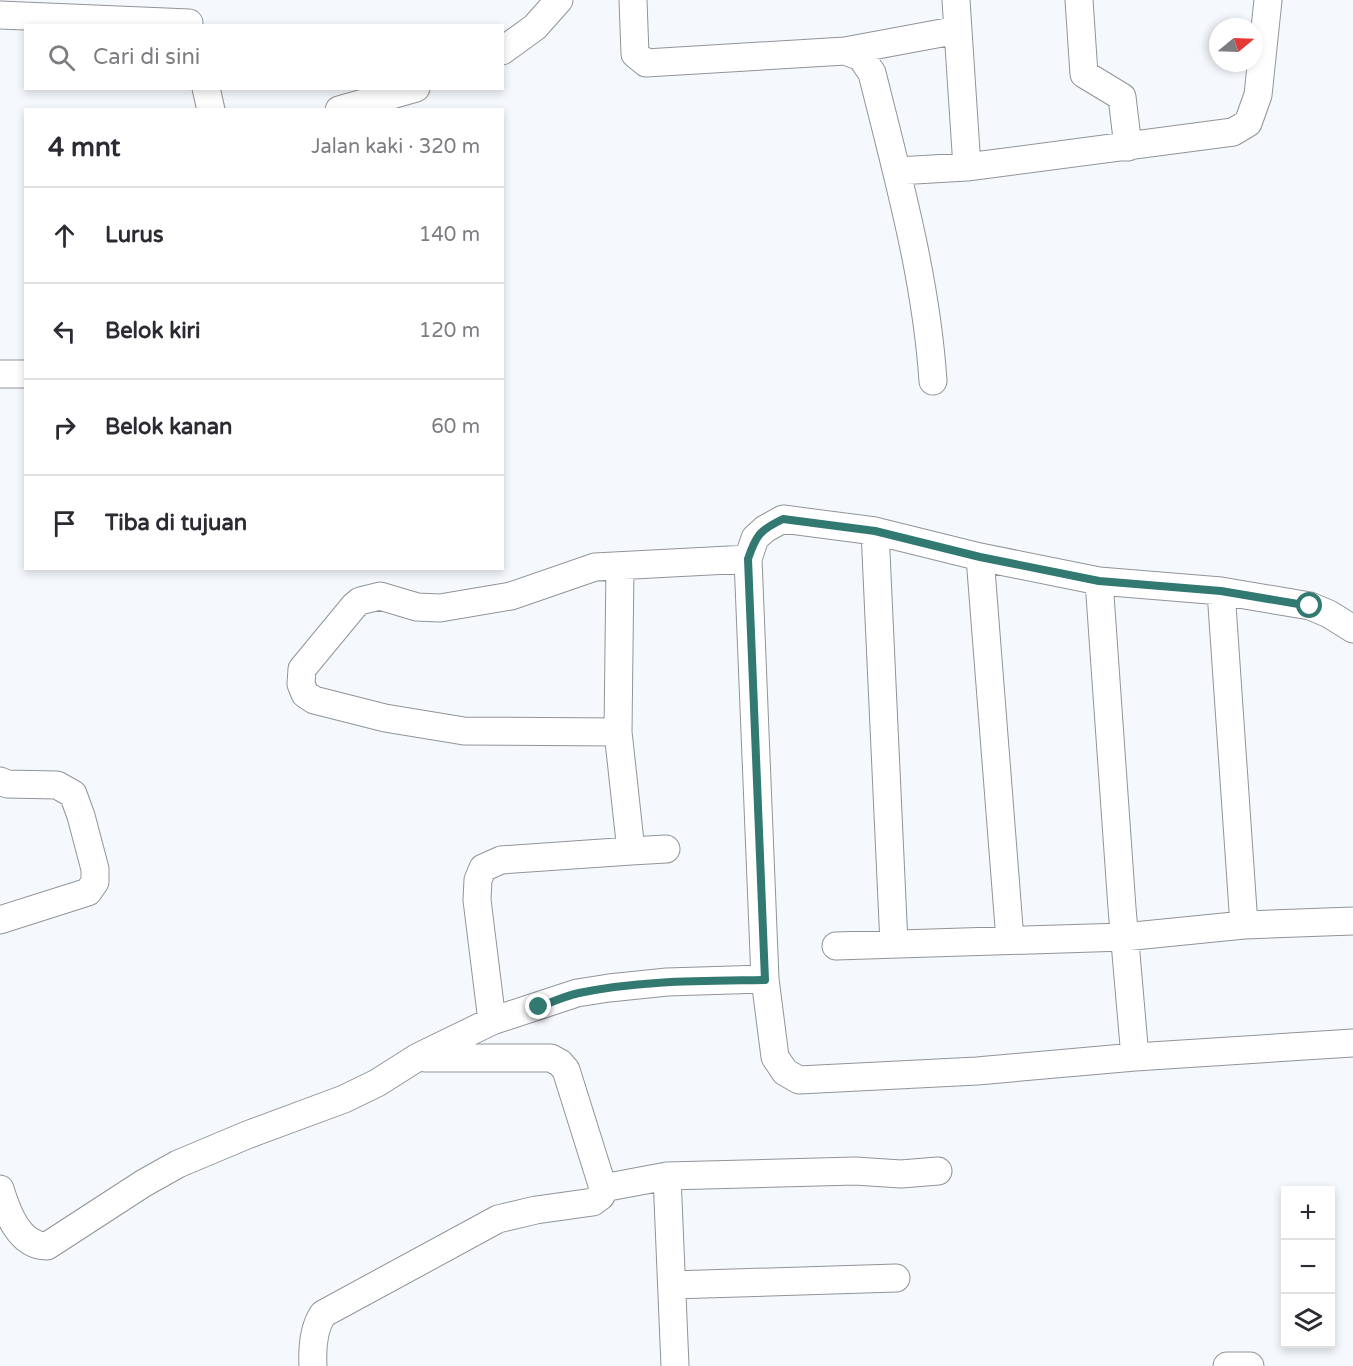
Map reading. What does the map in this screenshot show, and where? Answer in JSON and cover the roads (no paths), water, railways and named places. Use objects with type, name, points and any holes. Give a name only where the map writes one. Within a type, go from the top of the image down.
[{"type":"street","points":[[504,50],[535,27],[560,0]]},
{"type":"street","points":[[633,0],[635,54],[646,63],[845,51],[958,30]]},
{"type":"street","points":[[956,0],[967,167]]},
{"type":"street","points":[[1079,0],[1084,74],[1122,97],[1128,147]]},
{"type":"street","points":[[897,171],[967,167],[1233,132],[1248,123],[1258,95],[1268,0]]},
{"type":"street","points":[[0,15],[189,16]]},
{"type":"street","points":[[845,51],[861,57],[872,73],[922,283],[930,335],[933,381]]},
{"type":"street","points":[[206,90],[211,108]]},
{"type":"street","points":[[346,108],[409,90]]},
{"type":"street","points":[[0,374],[24,374]]},
{"type":"street","points":[[1353,629],[1329,614],[1310,606],[1221,591],[1099,581],[980,557],[875,531],[783,519],[765,529],[755,538],[748,559],[765,980],[775,1057],[784,1072],[799,1080],[977,1071],[1135,1057],[1353,1043]]},
{"type":"street","points":[[875,531],[894,944]]},
{"type":"street","points":[[980,557],[1010,940]]},
{"type":"street","points":[[618,732],[464,731],[426,726],[314,700],[304,694],[301,684],[302,669],[354,606],[371,597],[380,596],[417,608],[440,608],[510,596],[595,567],[748,559]]},
{"type":"street","points":[[620,566],[618,732],[631,851]]},
{"type":"street","points":[[1099,581],[1124,937],[1135,1057]]},
{"type":"street","points":[[1221,591],[1244,925]]},
{"type":"street","points":[[0,781],[7,784],[57,785],[73,794],[95,869],[94,882],[88,892],[0,920]]},
{"type":"street","points":[[492,1022],[477,900],[478,880],[483,868],[501,860],[666,849]]},
{"type":"street","points":[[837,946],[1124,937],[1244,925],[1353,921]]},
{"type":"street","points":[[9,1211],[39,1246],[47,1246],[144,1183],[178,1164],[247,1135],[344,1099],[377,1083],[418,1058],[492,1022],[577,993],[609,988],[667,982],[765,980]]},
{"type":"street","points":[[313,1366],[312,1351],[316,1324],[323,1314],[498,1219],[536,1210],[593,1202],[602,1196],[603,1188],[566,1070],[560,1063],[551,1058],[418,1058]]},
{"type":"street","points":[[603,1188],[667,1176],[855,1171],[901,1174],[938,1170]]},
{"type":"street","points":[[667,1176],[675,1366]]},
{"type":"street","points":[[672,1285],[896,1278]]},
{"type":"street","points":[[1227,1366],[1250,1366]]}]
